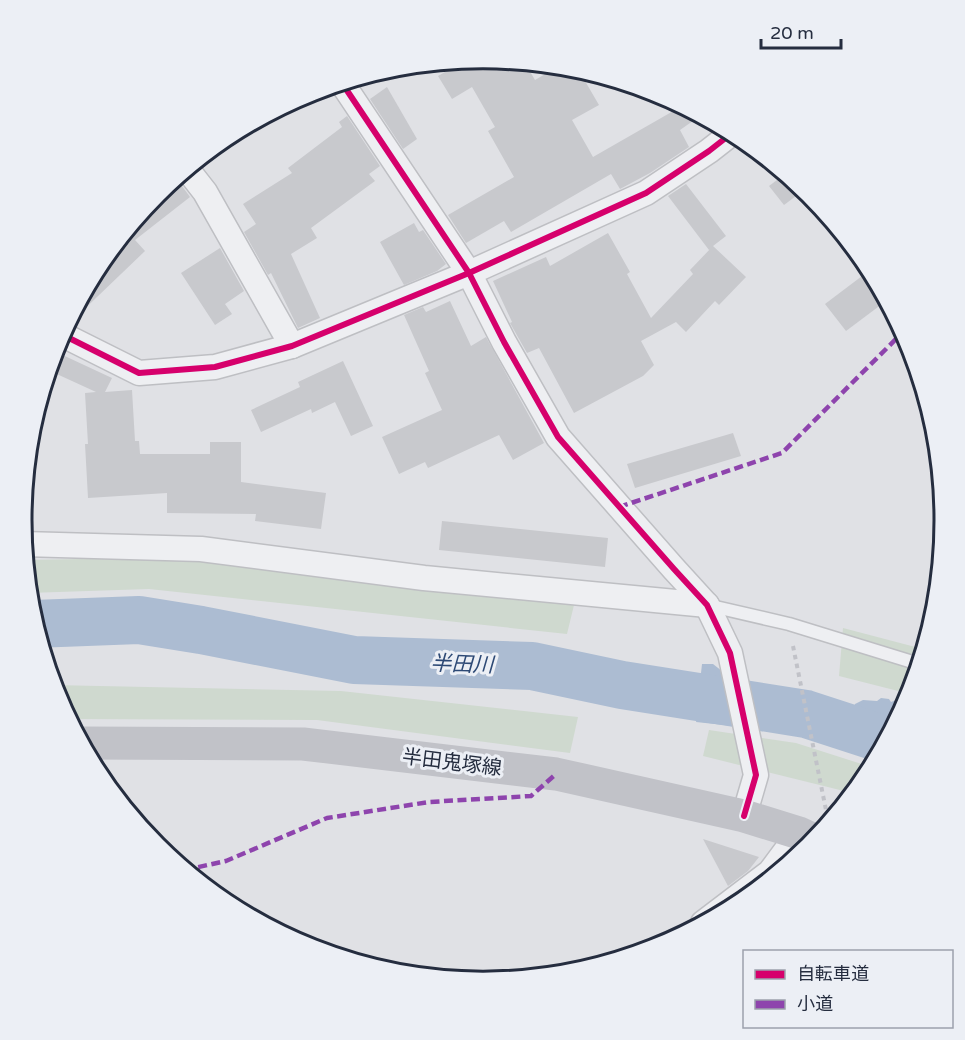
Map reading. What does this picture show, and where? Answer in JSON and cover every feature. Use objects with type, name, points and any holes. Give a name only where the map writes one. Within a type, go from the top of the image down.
[{"type":"main road","name":"半田鬼塚線","points":[[91,743],[303,744],[556,774],[810,829]]},
{"type":"street","points":[[347,90],[469,273],[504,342],[558,437],[707,604],[730,652],[756,775],[744,816]]},
{"type":"street","points":[[70,338],[139,373],[215,367],[292,346],[469,273],[646,193],[724,139]]},
{"type":"street","points":[[192,175],[206,192],[292,346]]},
{"type":"street","points":[[32,544],[201,549],[424,578],[707,604]]},
{"type":"lane","points":[[707,604],[789,624],[911,661]]},
{"type":"path","points":[[789,624],[813,827]]},
{"type":"shaded area","points":[[186,557],[574,605],[567,634],[149,589],[37,593],[33,560]]},
{"type":"shaded area","points":[[843,628],[915,647],[900,691],[839,676]]},
{"type":"shaded area","points":[[63,685],[341,691],[578,717],[570,753],[317,720],[78,719]]},
{"type":"shaded area","points":[[709,730],[796,743],[862,764],[843,791],[703,756]]},
{"type":"water","points":[[702,664],[713,664],[760,701],[764,697],[769,702],[789,704],[796,699],[822,705],[831,703],[833,710],[848,714],[853,710],[855,704],[863,700],[877,701],[881,698],[889,699],[891,702],[896,700],[874,744],[848,732],[838,737],[835,718],[799,719],[795,724],[787,724],[785,734],[696,722],[698,713],[695,700],[698,686],[696,683]]},
{"type":"building","points":[[453,70],[512,70],[530,72],[535,80],[546,74],[585,81],[599,105],[572,120],[593,157],[673,111],[692,121],[680,130],[689,147],[650,173],[620,189],[611,174],[511,232],[504,221],[466,243],[448,215],[514,177],[488,131],[495,127],[472,87],[452,99],[438,76]]},
{"type":"building","points":[[387,87],[417,139],[403,149],[370,99]]},
{"type":"building","points":[[347,116],[380,166],[369,174],[375,181],[311,228],[317,238],[291,254],[320,318],[298,328],[271,273],[268,275],[244,232],[256,224],[243,204],[292,173],[288,168],[342,127],[339,122]]},
{"type":"building","points":[[778,179],[796,196],[784,205],[769,186]]},
{"type":"building","points":[[686,184],[726,236],[713,246],[746,277],[719,305],[715,301],[686,332],[676,322],[641,341],[654,365],[643,376],[574,413],[539,348],[527,353],[510,323],[512,322],[493,281],[546,257],[550,266],[608,233],[630,272],[627,274],[651,318],[693,274],[690,270],[712,247],[709,250],[668,196]]},
{"type":"building","points":[[181,185],[190,197],[135,240],[145,251],[84,309],[125,245],[143,223]]},
{"type":"building","points":[[414,223],[419,232],[423,230],[446,264],[437,271],[404,285],[380,242]]},
{"type":"building","points":[[220,248],[244,291],[225,304],[232,314],[215,325],[181,273]]},
{"type":"building","points":[[862,276],[879,306],[846,331],[825,304]]},
{"type":"building","points":[[450,301],[471,346],[486,337],[544,443],[513,460],[499,435],[428,468],[425,462],[399,474],[382,437],[442,410],[425,373],[429,371],[404,315],[423,307],[426,312]]},
{"type":"building","points":[[63,355],[112,378],[105,392],[132,390],[135,441],[139,441],[140,454],[210,454],[210,442],[241,442],[241,482],[326,493],[321,529],[255,521],[256,514],[167,513],[167,493],[88,498],[85,393],[96,392],[56,373]]},
{"type":"building","points":[[343,361],[373,426],[351,436],[335,402],[312,413],[311,409],[261,432],[251,410],[300,387],[298,382]]},
{"type":"building","points":[[733,433],[741,456],[635,488],[627,464]]},
{"type":"building","points":[[442,521],[608,538],[605,567],[439,550]]},
{"type":"building","points":[[703,839],[759,857],[748,871],[728,886]]},
{"type":"waterway","name":"半田川","points":[[44,624],[139,620],[354,660],[532,666],[622,685],[806,714],[878,737]]},
{"type":"marked path","points":[[619,507],[782,453],[896,339]]},
{"type":"marked path","points":[[196,868],[226,861],[327,818],[429,802],[531,796],[556,774]]},
{"type":"cycle path","points":[[347,90],[469,273],[504,342],[558,437],[707,605],[730,653],[756,775],[744,816]]},
{"type":"cycle path","points":[[70,338],[139,373],[215,367],[292,346],[469,273],[646,193],[724,139]]}]
